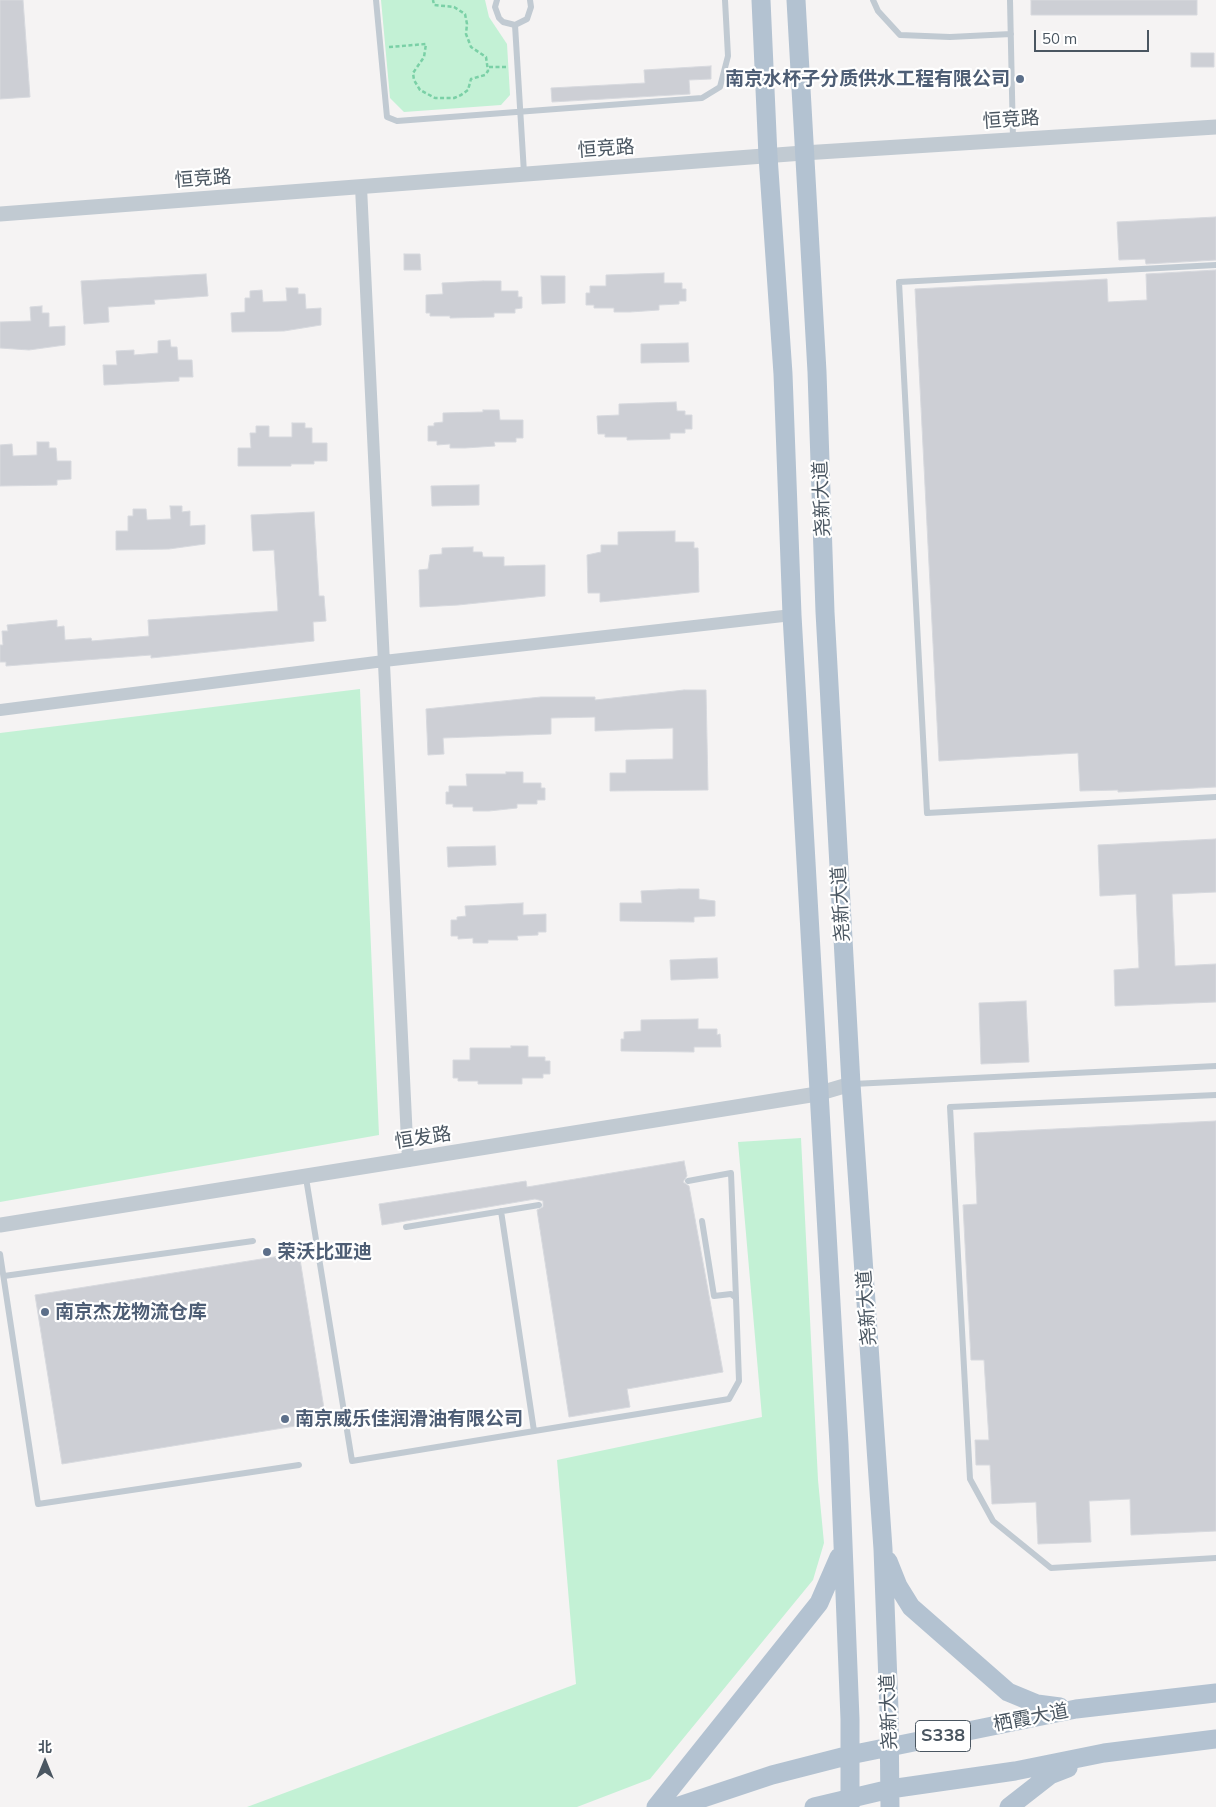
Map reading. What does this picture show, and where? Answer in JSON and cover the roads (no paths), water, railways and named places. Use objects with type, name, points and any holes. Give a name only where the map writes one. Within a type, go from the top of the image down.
[{"type":"main road","name":"尧新大道","points":[[761,0],[768,156],[783,374],[792,615],[838,1435],[850,1755],[850,1802]]},
{"type":"main road","name":"尧新大道","points":[[796,0],[803,154],[818,372],[825,612],[852,1084],[883,1549],[890,1798]]},
{"type":"main road","points":[[883,1549],[898,1586],[911,1606],[1008,1692],[1037,1704],[1076,1708]]},
{"type":"main road","points":[[656,1807],[820,1604],[842,1551]]},
{"type":"main road","name":"栖霞大道","points":[[676,1807],[772,1775],[850,1755],[1076,1708],[1216,1694]]},
{"type":"main road","name":"S338","points":[[814,1807],[890,1798],[1104,1753],[1216,1739]]},
{"type":"main road","points":[[1010,1807],[1050,1775],[1104,1753]]},
{"type":"street","name":"恒竞路","points":[[0,214],[768,156],[1216,127]]},
{"type":"street","points":[[361,187],[408,1161]]},
{"type":"street","points":[[0,710],[384,661],[792,615]]},
{"type":"street","name":"恒发路","points":[[0,1225],[306,1178],[818,1094],[852,1084]]},
{"type":"lane","points":[[376,0],[387,117],[397,121],[702,98],[720,87],[728,56],[725,0]]},
{"type":"lane","points":[[497,0],[495,7],[499,18],[509,25],[515,25],[527,19],[531,7],[530,0]]},
{"type":"lane","points":[[873,0],[878,11],[900,35],[950,37],[1011,34]]},
{"type":"lane","points":[[1010,0],[1014,140]]},
{"type":"lane","points":[[515,25],[524,175]]},
{"type":"lane","points":[[1216,265],[899,282],[927,813],[1216,798]]},
{"type":"lane","points":[[852,1084],[1216,1066]]},
{"type":"lane","points":[[1216,1095],[950,1108],[970,1479],[993,1521],[1051,1568],[1216,1558]]},
{"type":"lane","points":[[306,1178],[352,1461],[729,1399],[739,1381],[731,1173],[688,1180]]},
{"type":"lane","points":[[406,1227],[539,1205]]},
{"type":"lane","points":[[500,1211],[534,1431]]},
{"type":"lane","points":[[702,1222],[714,1296],[731,1294],[736,1298]]},
{"type":"lane","points":[[4,1276],[253,1241]]},
{"type":"lane","points":[[0,1254],[38,1504],[299,1465]]},
{"type":"place","name":"南京水杯子分质供水工程有限公司","points":[[1020,79]]},
{"type":"place","name":"荣沃比亚迪","points":[[267,1252]]},
{"type":"place","name":"南京杰龙物流仓库","points":[[45,1312]]},
{"type":"place","name":"南京威乐佳润滑油有限公司","points":[[285,1419]]}]
